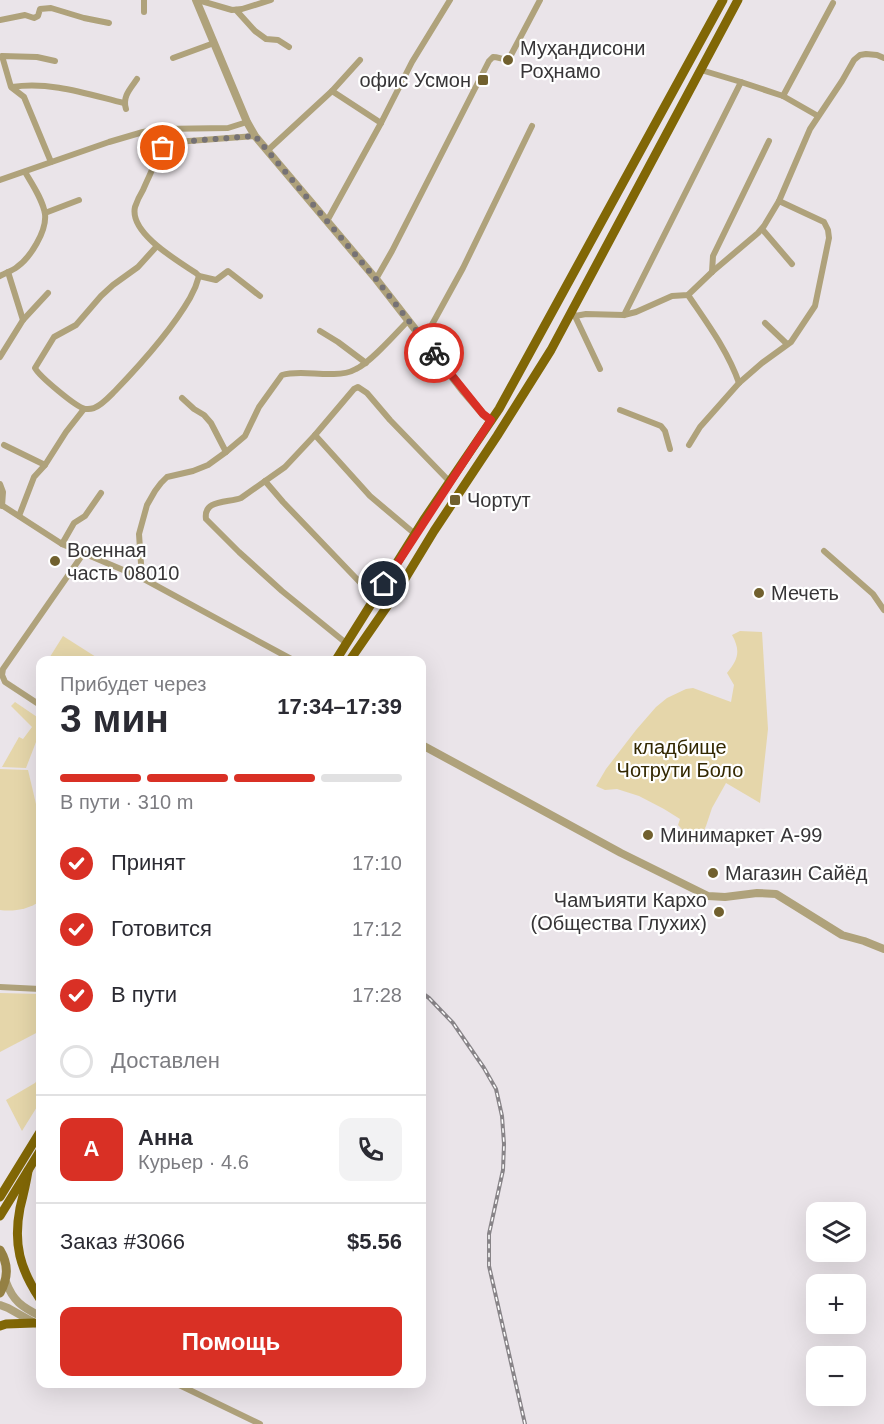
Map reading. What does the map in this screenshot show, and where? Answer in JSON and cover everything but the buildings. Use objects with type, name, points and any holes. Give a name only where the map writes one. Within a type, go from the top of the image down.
[{"type":"main road","points":[[338,656],[524,366],[723,0]]},
{"type":"main road","points":[[353,656],[397,592],[574,314],[738,0]]},
{"type":"main road","points":[[524,366],[536,374]]},
{"type":"main road","points":[[384,584],[397,592]]},
{"type":"main road","points":[[0,1216],[28,1164],[36,1143]]},
{"type":"main road","points":[[1,1196],[36,1155]]},
{"type":"main road","points":[[28,1164],[17,1235],[20,1259],[36,1293]]},
{"type":"main road","points":[[0,1250],[7,1266],[6,1282],[0,1293]]},
{"type":"main road","points":[[0,1326],[36,1322]]},
{"type":"street","points":[[144,0],[144,12]]},
{"type":"street","points":[[197,0],[232,10],[271,0]]},
{"type":"street","points":[[197,0],[247,122],[255,136],[376,279],[464,392],[491,420]]},
{"type":"street","points":[[327,221],[412,62],[450,0]]},
{"type":"street","points":[[376,279],[489,62],[493,57],[502,60],[511,55],[540,0]]},
{"type":"street","points":[[783,96],[833,3]]},
{"type":"street","points":[[0,20],[25,15],[36,18],[40,9],[51,8],[109,23]]},
{"type":"street","points":[[236,10],[255,31],[266,39],[278,40],[289,47]]},
{"type":"street","points":[[173,58],[214,43]]},
{"type":"street","points":[[0,48],[11,87],[24,97],[51,162]]},
{"type":"street","points":[[600,369],[574,314],[624,315],[672,296],[688,295],[762,229],[779,201],[810,129],[857,57],[870,54],[884,58]]},
{"type":"street","points":[[1,57],[37,57],[55,61]]},
{"type":"street","points":[[267,151],[332,91],[360,60]]},
{"type":"street","points":[[701,70],[783,96],[819,116]]},
{"type":"street","points":[[11,87],[39,85],[64,87],[125,106],[126,96],[137,79]]},
{"type":"street","points":[[624,315],[741,82]]},
{"type":"street","points":[[332,91],[381,123]]},
{"type":"street","points":[[0,180],[143,132],[160,129],[228,128],[247,122]]},
{"type":"street","points":[[422,338],[429,330],[463,268],[532,126]]},
{"type":"street","points":[[255,136],[176,142],[163,148],[135,209],[136,222],[145,234],[157,246],[199,276],[216,280],[228,271],[260,296]]},
{"type":"street","points":[[712,272],[713,256],[769,141]]},
{"type":"street","points":[[0,276],[16,268],[29,255],[38,241],[45,221],[45,213],[39,196],[25,172]]},
{"type":"street","points":[[45,213],[79,200]]},
{"type":"street","points":[[689,445],[700,427],[739,383],[791,342],[815,306],[829,238],[828,230],[824,222],[779,201]]},
{"type":"street","points":[[762,229],[792,264]]},
{"type":"street","points":[[157,246],[138,267],[101,296],[76,325],[54,337],[35,368],[39,375],[73,402],[84,409],[92,409],[101,405],[146,357],[190,298],[199,276]]},
{"type":"street","points":[[8,272],[23,320]]},
{"type":"street","points":[[0,357],[23,320],[48,293]]},
{"type":"street","points":[[688,295],[723,347],[739,383]]},
{"type":"street","points":[[142,578],[139,534],[147,506],[155,491],[167,477],[208,465],[245,436],[259,407],[282,375],[288,373],[346,374],[358,369],[408,321]]},
{"type":"street","points":[[765,323],[787,344]]},
{"type":"street","points":[[320,331],[366,363]]},
{"type":"street","points":[[346,643],[282,591],[239,552],[206,519],[205,513],[211,505],[241,498],[285,466],[315,435],[354,388],[358,387],[367,393],[450,482]]},
{"type":"street","points":[[182,398],[211,423],[226,452]]},
{"type":"street","points":[[19,516],[34,477],[84,409]]},
{"type":"street","points":[[621,410],[661,426],[665,431],[670,449]]},
{"type":"street","points":[[315,435],[370,495],[415,534]]},
{"type":"street","points":[[4,445],[45,465]]},
{"type":"street","points":[[265,481],[375,598]]},
{"type":"street","points":[[0,484],[3,492],[1,505],[62,544],[142,578],[286,656]]},
{"type":"street","points":[[62,544],[74,523],[84,516],[101,493]]},
{"type":"street","points":[[824,551],[873,594],[884,610]]},
{"type":"street","points":[[36,702],[5,681],[2,675],[3,669],[83,554]]},
{"type":"street","points":[[426,747],[621,853],[708,896],[776,894],[842,935],[884,949]]},
{"type":"street","points":[[0,987],[36,989]]},
{"type":"street","points":[[6,1282],[16,1301],[36,1320]]},
{"type":"street","points":[[0,1305],[36,1321]]},
{"type":"street","points":[[185,1388],[260,1424]]},
{"type":"green space","name":"кладбище Чотрути Боло","points":[[740,631],[762,632],[768,729],[760,803],[726,783],[712,808],[697,845],[678,825],[680,819],[664,809],[639,796],[617,789],[605,790],[596,786],[636,730],[667,698],[693,688],[731,702],[734,685],[727,673],[737,655],[737,646],[732,635]]},
{"type":"green space","points":[[63,636],[94,656],[50,656]]},
{"type":"green space","points":[[15,702],[36,716],[36,742],[26,768],[2,767],[19,737],[23,739],[32,727],[11,706]]},
{"type":"green space","points":[[0,769],[28,770],[36,804],[36,903],[16,910],[0,910]]},
{"type":"green space","points":[[0,993],[36,994],[36,1033],[0,1052]]},
{"type":"green space","points":[[35,1083],[36,1108],[22,1131],[6,1100]]},
{"type":"railway","points":[[426,996],[453,1023],[496,1089],[502,1116],[503,1170],[489,1234],[489,1266],[525,1424]]},
{"type":"way so far","points":[[163,148],[176,142],[255,136],[376,279],[434,353]]},
{"type":"place","name":"Муҳандисони Роҳнамо","points":[[508,60]]},
{"type":"place","name":"офис Усмон","points":[[483,80]]},
{"type":"place","name":"Чортут","points":[[455,500]]},
{"type":"place","name":"Военная часть 08010","points":[[55,561]]},
{"type":"place","name":"Мечеть","points":[[759,593]]},
{"type":"place","name":"Минимаркет А-99","points":[[648,835]]},
{"type":"place","name":"Магазин Сайёд","points":[[713,873]]},
{"type":"place","name":"Чамъияти Кархо (Общества Глухих)","points":[[719,912]]},
{"type":"route","points":[[384,584],[491,420],[464,392],[434,353]]}]
